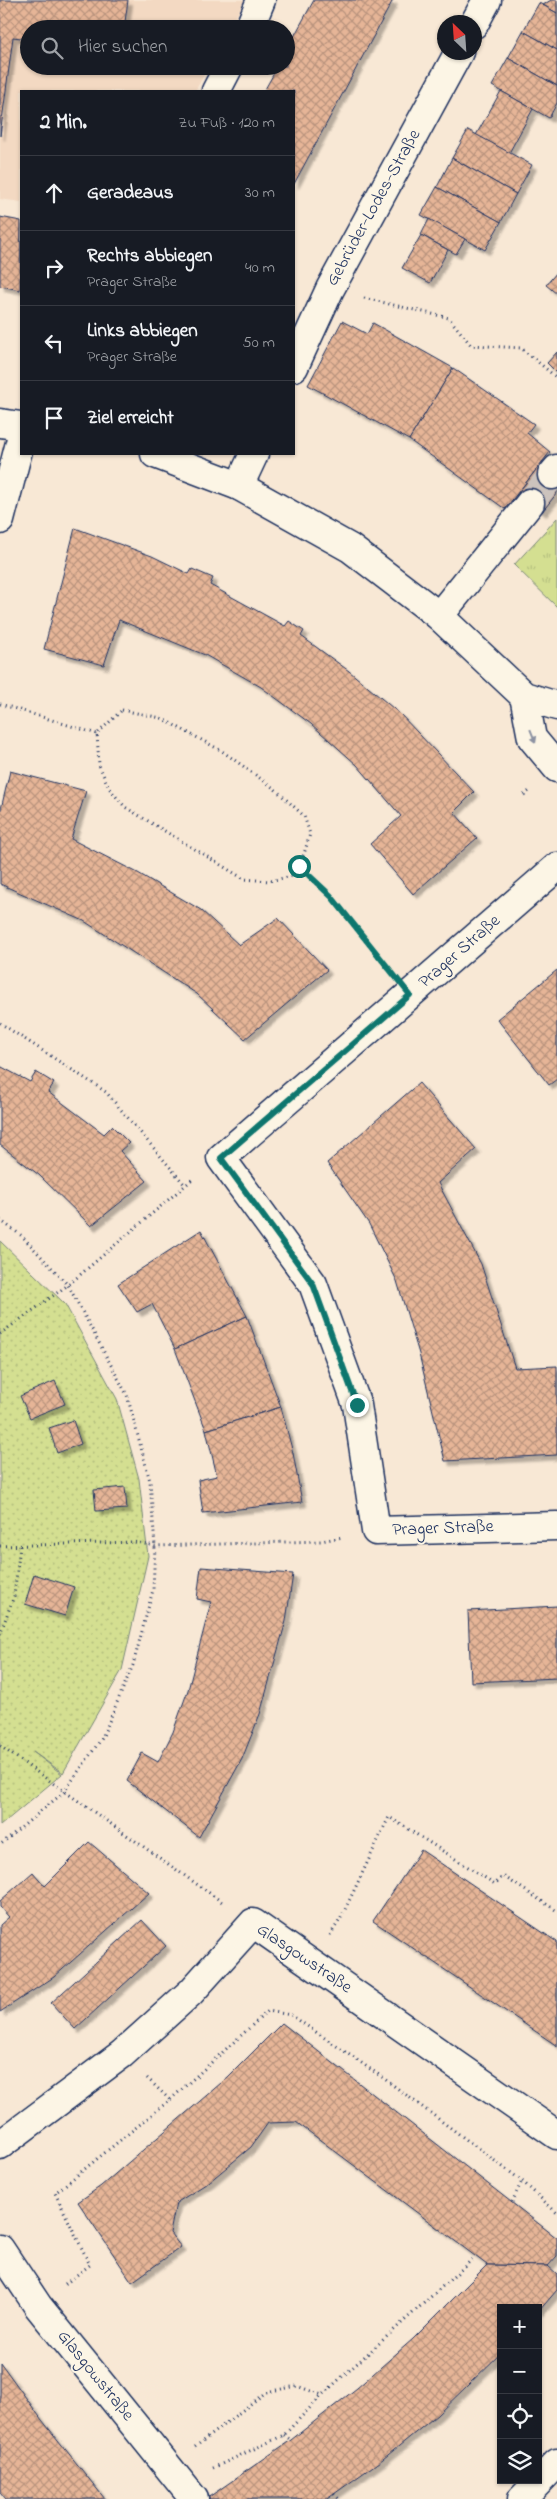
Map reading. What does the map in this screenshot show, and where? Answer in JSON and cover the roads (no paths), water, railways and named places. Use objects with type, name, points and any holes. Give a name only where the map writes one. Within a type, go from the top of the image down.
[{"type":"street","points":[[253,20],[261,0]]},
{"type":"street","points":[[479,15],[488,0]]},
{"type":"street","name":"Gebrüder-Lodes-Straße","points":[[295,365],[330,289],[455,60]]},
{"type":"street","points":[[217,90],[225,75]]},
{"type":"street","points":[[0,423],[20,426]]},
{"type":"street","points":[[0,520],[20,443]]},
{"type":"street","points":[[158,455],[239,486],[350,548],[439,616],[524,696],[557,706]]},
{"type":"street","points":[[239,486],[254,455]]},
{"type":"street","points":[[439,616],[530,503]]},
{"type":"street","points":[[524,696],[532,738],[557,768]]},
{"type":"street","name":"Prager Straße","points":[[557,867],[221,1158],[313,1284],[357,1405],[376,1531],[557,1526]]},
{"type":"street","name":"Glasgowstraße","points":[[0,2145],[122,2054],[190,1992],[252,1923],[557,2135]]},
{"type":"street","name":"Glasgowstraße","points":[[0,2249],[38,2306],[188,2491]]},
{"type":"street","points":[[522,2499],[557,2463]]},
{"type":"tunnel","points":[[530,503],[552,475]]}]
